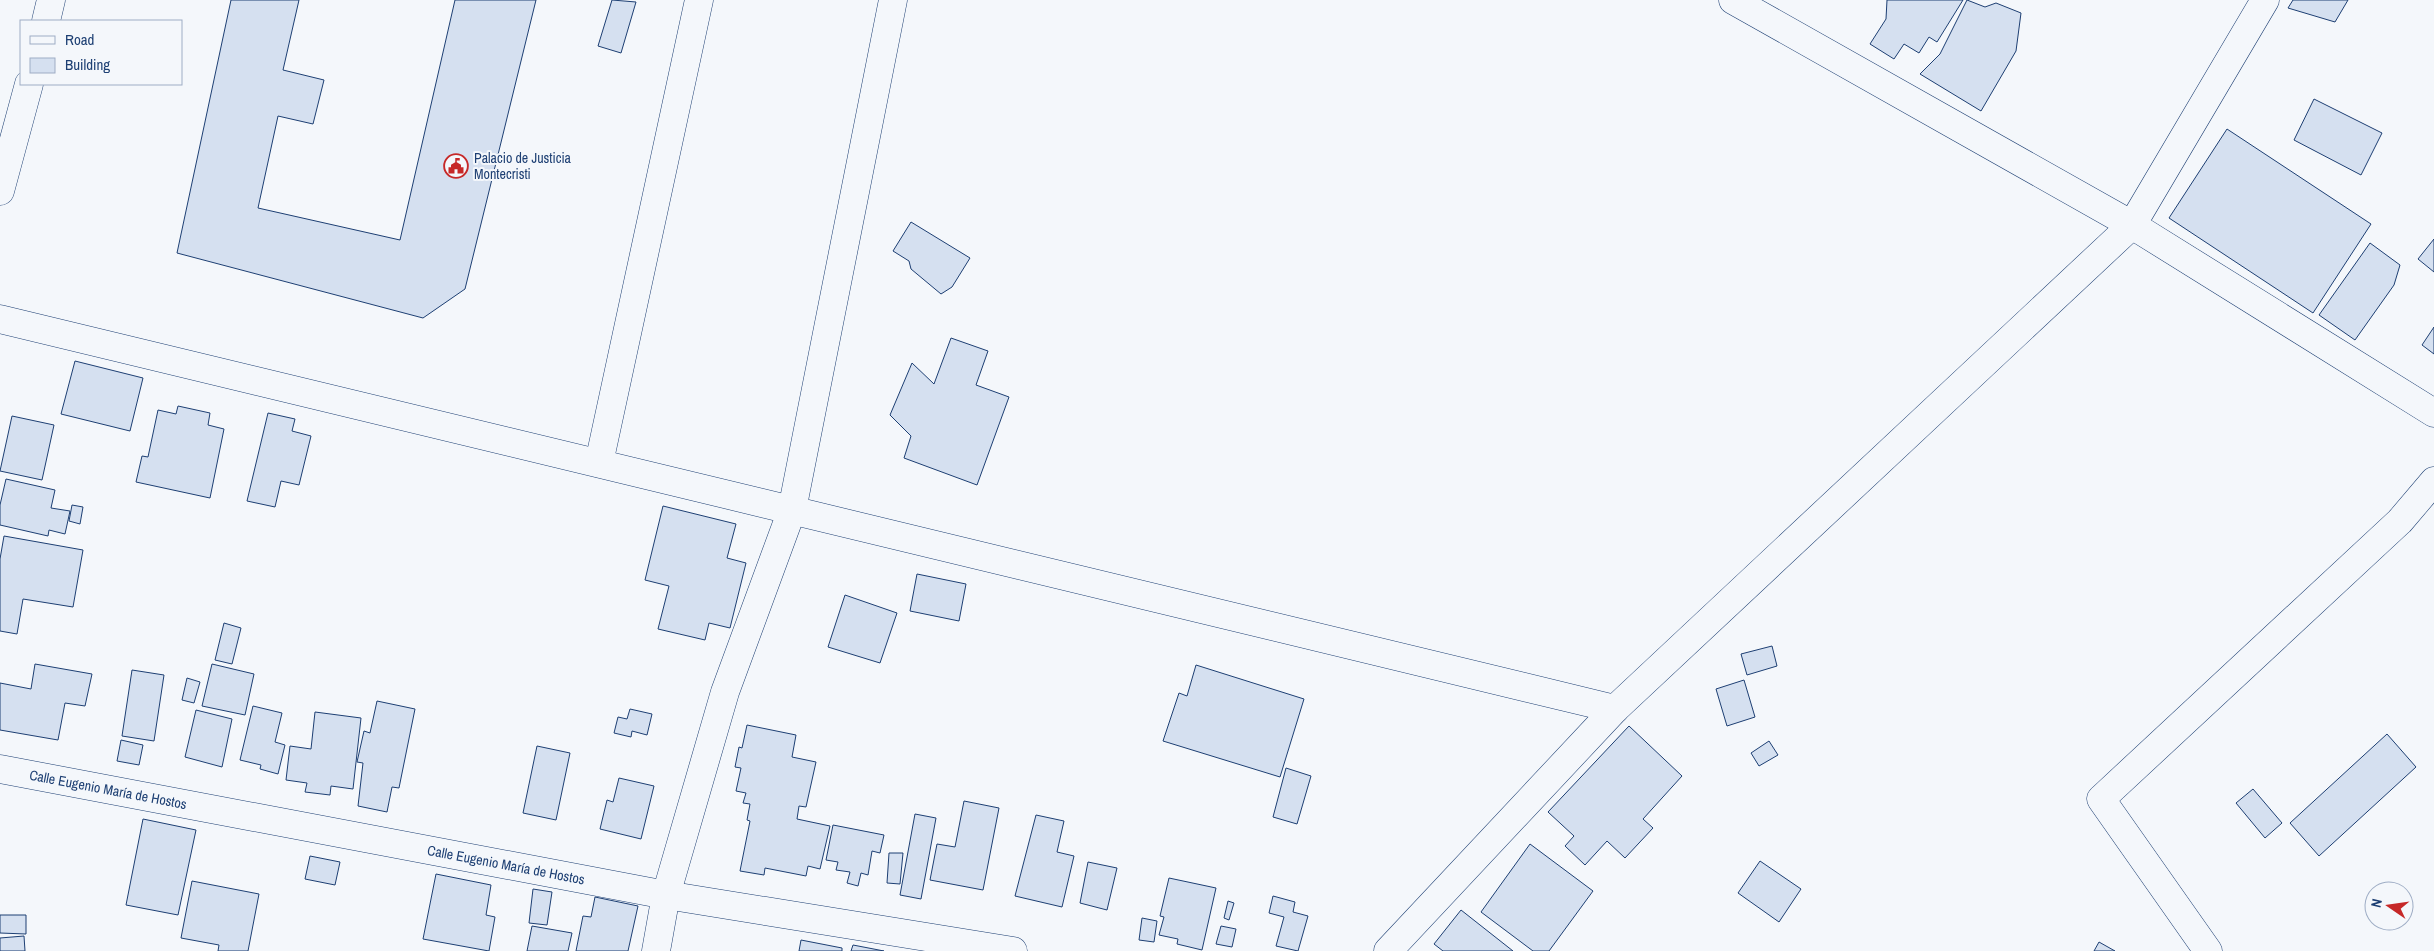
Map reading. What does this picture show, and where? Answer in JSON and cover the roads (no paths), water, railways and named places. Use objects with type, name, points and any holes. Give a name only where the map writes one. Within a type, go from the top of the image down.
[{"type":"street","points":[[46,20],[51,0]]},
{"type":"street","points":[[599,463],[699,0]]},
{"type":"street","points":[[656,951],[666,894],[725,692],[792,510],[894,0]]},
{"type":"street","points":[[1733,0],[2132,225],[2434,413]]},
{"type":"street","points":[[1388,951],[1615,709],[2132,225],[2265,0]]},
{"type":"street","points":[[0,191],[29,85]]},
{"type":"street","points":[[0,319],[1615,709]]},
{"type":"street","points":[[2208,951],[2101,799],[2400,521],[2434,481]]},
{"type":"street","name":"Calle Eugenio María de Hostos","points":[[0,769],[666,894],[1013,951]]},
{"type":"place","name":"Palacio de Justicia Montecristi","points":[[456,166]]}]
